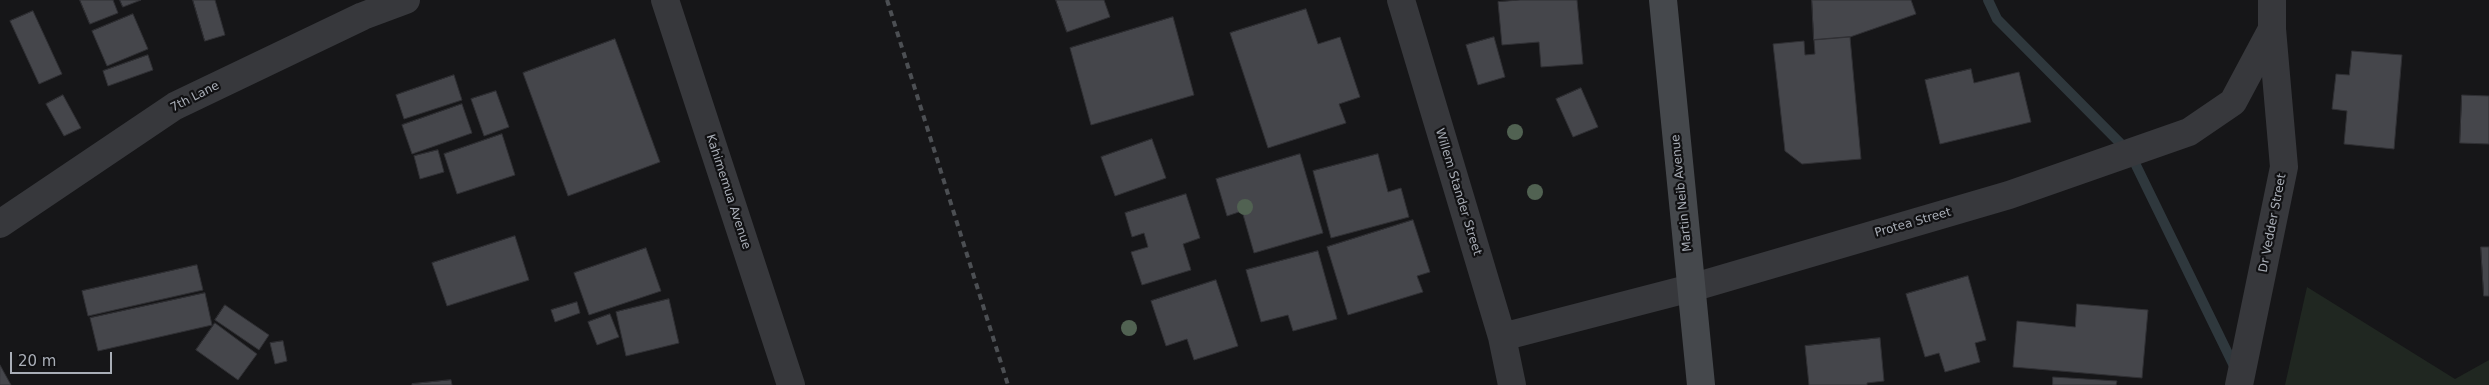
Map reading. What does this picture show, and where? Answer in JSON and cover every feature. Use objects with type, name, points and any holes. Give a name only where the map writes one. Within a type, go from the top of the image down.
[{"type":"main road","name":"Martin Neib Avenue","points":[[1663,0],[1701,385]]},
{"type":"street","name":"7th Lane","points":[[0,224],[176,106],[363,16],[406,0]]},
{"type":"street","name":"Kahimemua Avenue","points":[[665,0],[791,385]]},
{"type":"street","name":"Willem Stander Street","points":[[1401,0],[1502,337],[1512,385]]},
{"type":"street","name":"Dr Vedder Street","points":[[2239,385],[2284,167],[2272,29],[2272,0]]},
{"type":"street","name":"Protea Street","points":[[1502,337],[1691,288],[2009,195],[2189,132],[2233,102],[2272,29]]},
{"type":"shaded area","points":[[2307,287],[2455,379],[2489,360],[2489,385],[2285,385]]},
{"type":"building","points":[[80,0],[113,0],[118,13],[90,24]]},
{"type":"building","points":[[120,0],[141,0],[123,7]]},
{"type":"building","points":[[193,0],[215,0],[225,35],[205,41]]},
{"type":"building","points":[[1056,0],[1104,0],[1110,17],[1067,32]]},
{"type":"building","points":[[1577,0],[1583,64],[1541,67],[1539,42],[1502,45],[1498,2]]},
{"type":"building","points":[[1812,0],[1911,0],[1916,14],[1850,37],[1814,40]]},
{"type":"building","points":[[1306,9],[1318,44],[1340,37],[1360,97],[1339,104],[1346,123],[1268,148],[1230,33]]},
{"type":"building","points":[[33,11],[62,74],[39,84],[10,21]]},
{"type":"building","points":[[133,14],[148,49],[107,66],[92,31]]},
{"type":"building","points":[[1173,17],[1194,95],[1091,125],[1070,48]]},
{"type":"building","points":[[1494,37],[1505,77],[1478,85],[1466,45]]},
{"type":"building","points":[[1850,37],[1861,159],[1802,164],[1785,151],[1773,44],[1804,41],[1805,55],[1815,54],[1814,40]]},
{"type":"building","points":[[615,39],[660,162],[568,196],[523,73]]},
{"type":"building","points":[[2352,51],[2402,55],[2394,149],[2344,144],[2347,111],[2332,109],[2336,74],[2349,75]]},
{"type":"building","points":[[148,55],[153,70],[108,86],[103,71]]},
{"type":"building","points":[[1971,69],[1974,83],[2019,72],[2031,122],[1940,144],[1925,80]]},
{"type":"building","points":[[454,75],[462,100],[404,119],[396,95]]},
{"type":"building","points":[[1581,88],[1598,127],[1573,137],[1556,99]]},
{"type":"building","points":[[496,91],[509,127],[484,136],[471,99]]},
{"type":"building","points":[[63,95],[81,128],[64,136],[46,104]]},
{"type":"building","points":[[2462,95],[2489,96],[2489,144],[2460,143]]},
{"type":"building","points":[[462,104],[472,133],[412,154],[402,125]]},
{"type":"building","points":[[502,134],[515,175],[457,194],[444,154]]},
{"type":"building","points":[[1152,139],[1166,178],[1115,196],[1101,157]]},
{"type":"building","points":[[438,150],[444,172],[420,179],[414,156]]},
{"type":"building","points":[[1300,154],[1323,233],[1254,253],[1242,211],[1227,216],[1216,179]]},
{"type":"building","points":[[1378,154],[1388,192],[1401,188],[1409,217],[1331,238],[1313,171]]},
{"type":"building","points":[[1186,194],[1200,238],[1183,244],[1191,270],[1142,285],[1131,252],[1148,247],[1144,233],[1132,237],[1125,213]]},
{"type":"building","points":[[1413,220],[1430,272],[1417,276],[1423,292],[1348,315],[1327,247]]},
{"type":"building","points":[[515,236],[529,280],[447,306],[432,263]]},
{"type":"building","points":[[2481,247],[2489,247],[2489,296],[2484,296]]},
{"type":"building","points":[[646,248],[661,291],[589,315],[574,273]]},
{"type":"building","points":[[1318,251],[1337,319],[1293,331],[1288,315],[1261,322],[1246,270]]},
{"type":"building","points":[[197,265],[203,290],[88,316],[82,291]]},
{"type":"building","points":[[1968,276],[1986,340],[1975,343],[1980,362],[1945,372],[1939,353],[1925,357],[1906,294]]},
{"type":"building","points":[[1216,280],[1238,346],[1194,360],[1187,339],[1166,346],[1151,301]]},
{"type":"building","points":[[205,293],[212,325],[98,351],[90,318]]},
{"type":"building","points":[[669,299],[679,343],[626,356],[616,312]]},
{"type":"building","points":[[577,302],[580,313],[555,322],[551,310]]},
{"type":"building","points":[[2077,304],[2148,310],[2142,378],[2013,367],[2017,321],[2075,327]]},
{"type":"building","points":[[225,305],[269,335],[259,350],[215,320]]},
{"type":"building","points":[[610,314],[619,337],[597,345],[588,322]]},
{"type":"building","points":[[215,323],[257,354],[238,380],[196,350]]},
{"type":"building","points":[[1880,338],[1884,381],[1867,383],[1867,385],[1809,385],[1805,346]]},
{"type":"building","points":[[283,341],[287,361],[275,364],[270,343]]},
{"type":"building","points":[[0,365],[11,385],[0,385]]},
{"type":"building","points":[[2053,377],[2117,381],[2116,385],[2053,385]]},
{"type":"building","points":[[451,380],[452,385],[412,385],[412,384]]},
{"type":"waterway","points":[[1988,0],[1997,19],[2130,153],[2236,370]]},
{"type":"railway","points":[[887,0],[1008,385]]}]
